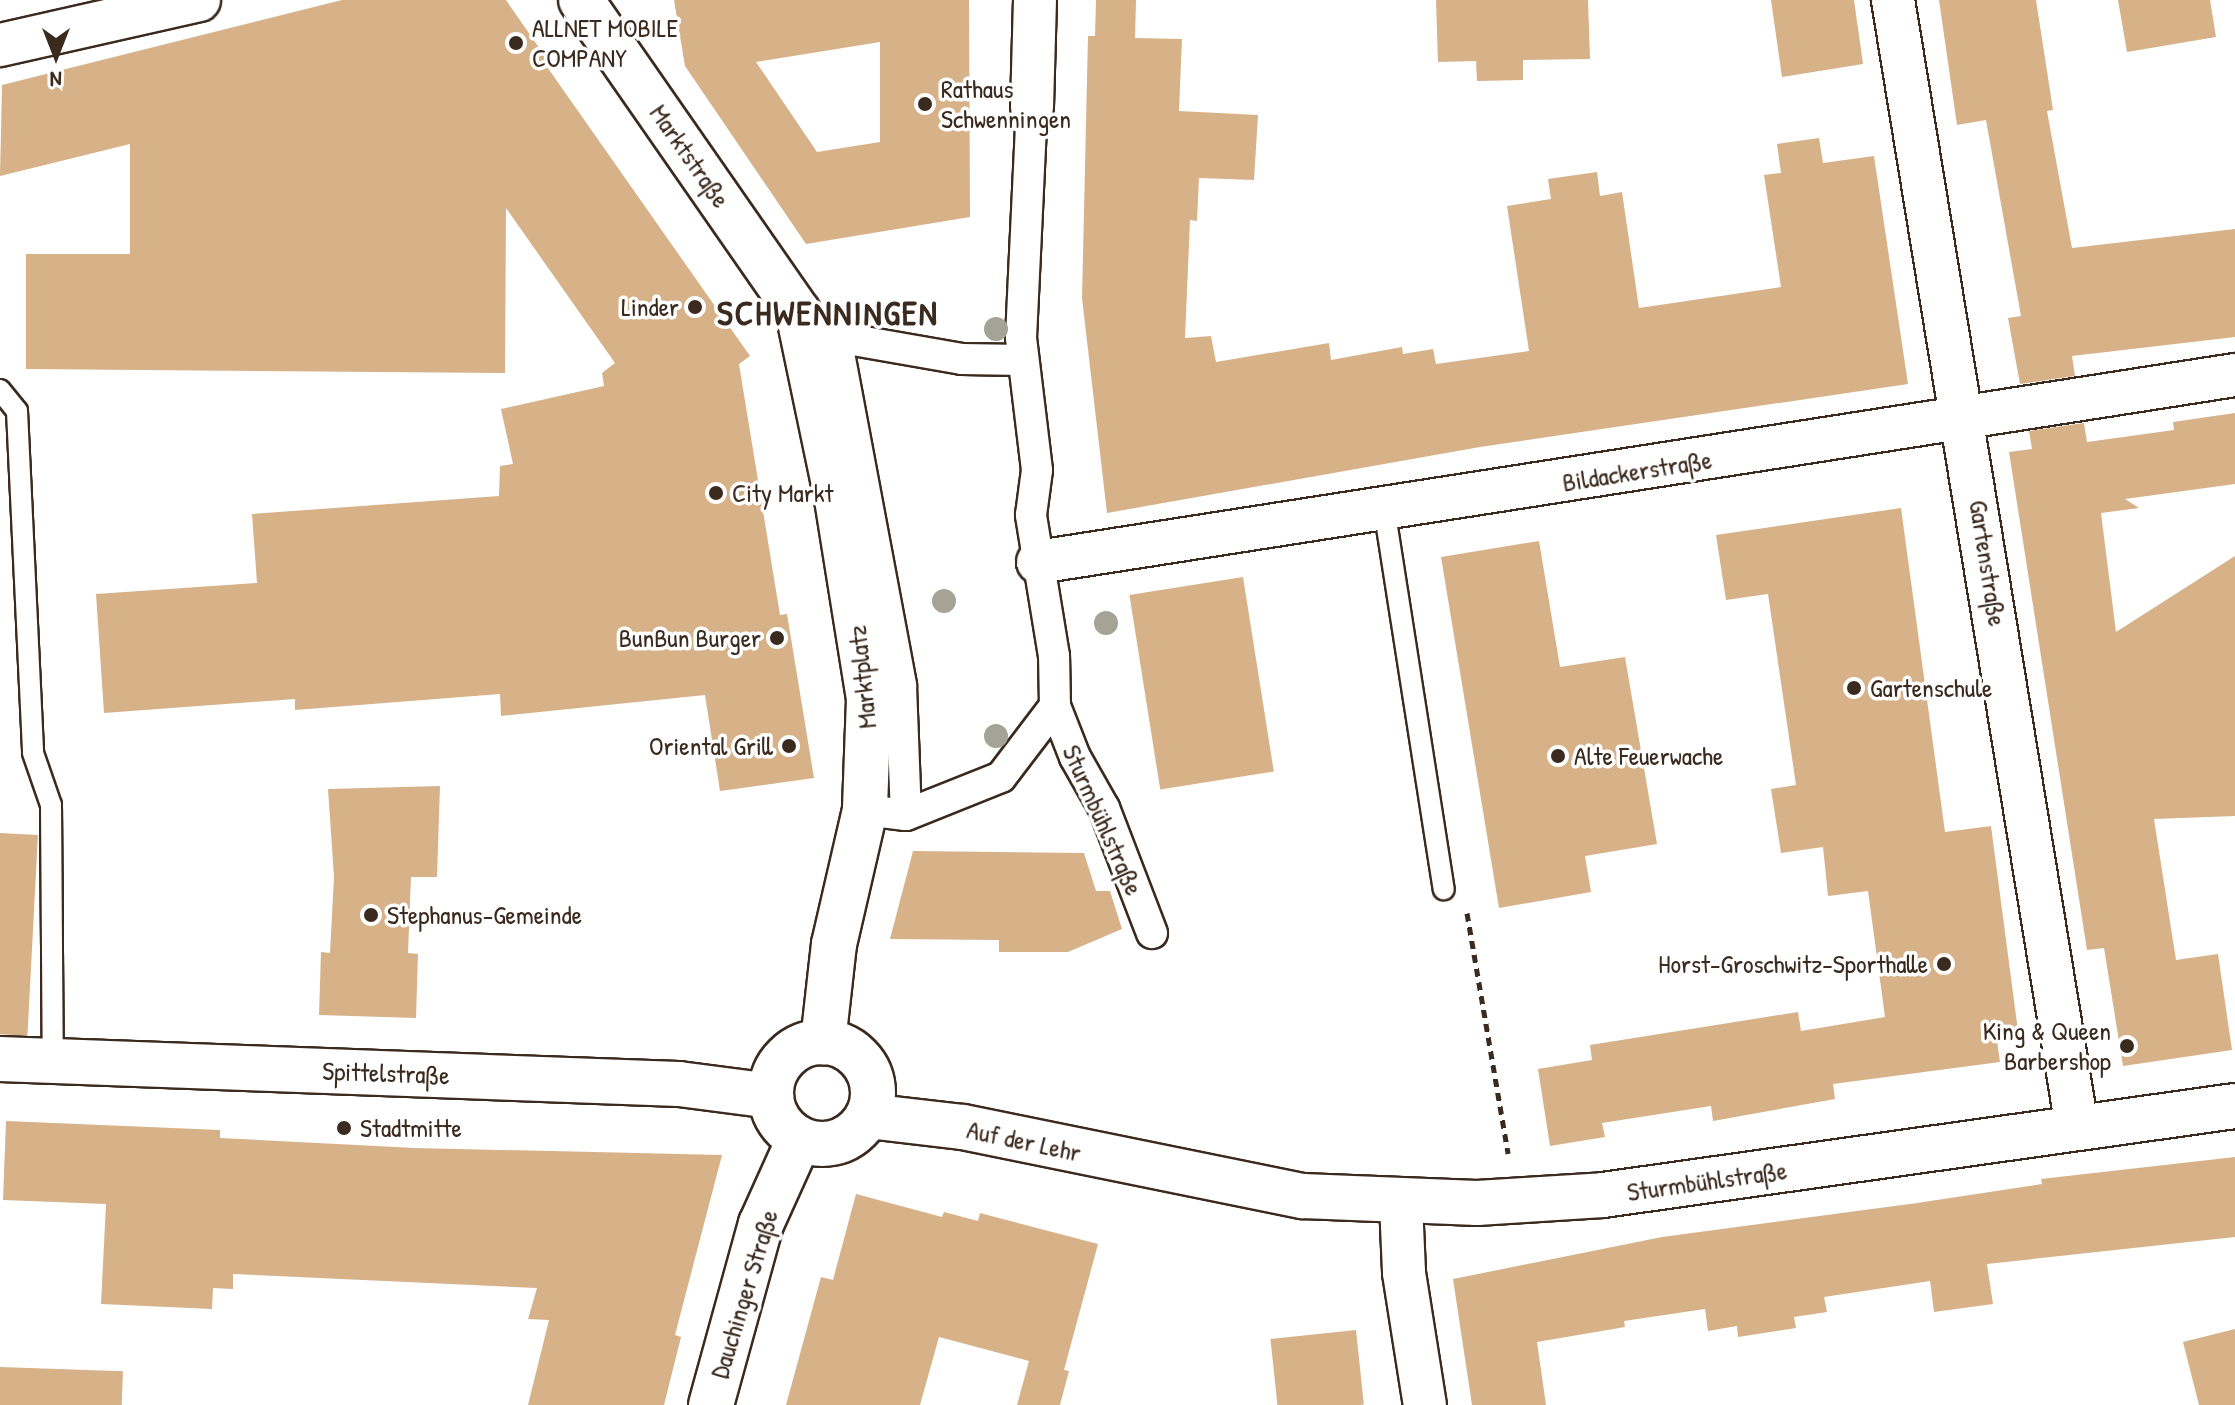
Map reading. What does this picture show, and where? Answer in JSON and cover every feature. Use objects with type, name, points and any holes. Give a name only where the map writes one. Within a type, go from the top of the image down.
[{"type":"main road","name":"Marktstraße","points":[[581,0],[798,312]]},
{"type":"main road","name":"Marktplatz","points":[[798,312],[837,499],[886,812],[834,944],[823,1042]]},
{"type":"main road","points":[[823,1042],[850,1050],[863,1062],[874,1094],[868,1116],[849,1137],[832,1144],[799,1140],[776,1117],[771,1096],[777,1068],[787,1055],[823,1042]]},
{"type":"main road","name":"Spittelstraße","points":[[0,1059],[679,1084],[771,1096]]},
{"type":"main road","name":"Sturmbühlstraße","points":[[1178,1174],[1303,1196],[1401,1203],[1603,1195],[2235,1106]]},
{"type":"main road","name":"Auf der Lehr","points":[[868,1116],[963,1127],[1178,1174]]},
{"type":"main road","name":"Dauchinger Straße","points":[[711,1405],[761,1224],[799,1140]]},
{"type":"street","points":[[0,45],[199,0]]},
{"type":"street","points":[[886,812],[1001,777],[1055,706],[1054,656],[1031,515],[1037,470],[1023,360],[1035,0]]},
{"type":"street","name":"Gartenstraße","points":[[1893,0],[1965,418],[2077,1127]]},
{"type":"street","points":[[798,312],[836,337],[962,359],[1023,360]]},
{"type":"street","name":"Marktplatz","points":[[836,337],[901,686],[886,812]]},
{"type":"street","name":"Bildackerstraße","points":[[1038,562],[1524,489],[2235,375]]},
{"type":"street","name":"Sturmbühlstraße","points":[[1055,706],[1075,757],[1104,808],[1152,933]]},
{"type":"street","points":[[1401,1203],[1404,1273],[1425,1405]]},
{"type":"lane","points":[[0,390],[17,411],[33,753],[51,805],[53,1060]]},
{"type":"lane","points":[[1384,508],[1444,889]]},
{"type":"path","points":[[1444,889],[1472,917],[1508,1155]]},
{"type":"building","points":[[342,0],[506,0],[549,62],[545,64],[750,356],[739,364],[780,615],[787,614],[814,778],[720,791],[705,695],[501,716],[500,694],[295,710],[295,699],[104,713],[96,594],[257,583],[252,514],[499,496],[500,466],[513,464],[501,409],[604,386],[602,373],[615,363],[506,208],[505,373],[26,369],[26,254],[130,254],[130,144],[0,176],[2,85]]},
{"type":"building","name":"Rathaus Schwenningen","points":[[674,0],[969,0],[970,217],[806,244],[685,66]],"holes":[[[880,42],[880,142],[817,152],[756,62]]]},
{"type":"building","points":[[1096,0],[1136,0],[1135,38],[1182,39],[1179,111],[1258,115],[1254,180],[1199,178],[1197,221],[1190,220],[1185,338],[1211,336],[1216,362],[1329,343],[1331,360],[1402,347],[1403,354],[1433,349],[1436,364],[1529,351],[1507,206],[1551,199],[1548,179],[1597,172],[1600,196],[1622,192],[1639,308],[1781,287],[1764,175],[1781,173],[1777,144],[1819,138],[1823,163],[1874,156],[1908,384],[1480,447],[1107,513],[1082,298],[1088,36],[1095,36]]},
{"type":"building","points":[[1436,0],[1588,0],[1590,59],[1523,60],[1523,80],[1477,81],[1476,61],[1438,62]]},
{"type":"building","points":[[1771,0],[1854,0],[1863,64],[1782,77]]},
{"type":"building","points":[[1939,0],[2036,0],[2053,110],[2047,111],[2072,248],[2235,229],[2235,337],[2072,356],[2075,376],[2020,384],[2008,318],[2021,316],[1986,120],[1957,125]]},
{"type":"building","points":[[2118,0],[2210,0],[2216,37],[2127,52]]},
{"type":"building","points":[[2235,413],[2235,484],[2125,499],[2139,508],[2101,513],[2116,632],[2235,556],[2235,816],[2154,819],[2176,960],[2218,954],[2232,1050],[2123,1066],[2104,948],[2087,950],[2009,452],[2032,449],[2029,431],[2084,423],[2087,442],[2174,430],[2173,422]]},
{"type":"building","points":[[1901,508],[1945,832],[1991,826],[2018,1031],[1996,1034],[2000,1062],[1833,1084],[1835,1099],[1713,1121],[1711,1106],[1602,1123],[1605,1137],[1550,1146],[1538,1069],[1592,1060],[1590,1045],[1798,1012],[1801,1031],[1885,1017],[1868,891],[1828,896],[1823,847],[1781,853],[1771,789],[1796,785],[1768,594],[1726,600],[1716,535]]},
{"type":"building","name":"Alte Feuerwache","points":[[1539,541],[1560,667],[1625,657],[1657,844],[1585,856],[1591,892],[1499,908],[1441,557]]},
{"type":"building","points":[[1243,577],[1274,772],[1160,790],[1129,595]]},
{"type":"building","name":"Stephanus-Gemeinde","points":[[440,786],[437,877],[411,877],[408,953],[418,954],[416,1018],[319,1015],[321,952],[330,953],[334,877],[328,789]]},
{"type":"building","points":[[0,833],[38,835],[27,1036],[0,1034]]},
{"type":"building","points":[[913,851],[1084,853],[1096,891],[1110,891],[1122,929],[1068,952],[999,952],[999,940],[890,939]]},
{"type":"building","points":[[6,1121],[220,1130],[220,1138],[415,1148],[722,1155],[675,1335],[681,1337],[664,1405],[528,1405],[549,1320],[528,1319],[537,1288],[233,1274],[233,1289],[213,1288],[212,1309],[101,1304],[106,1204],[3,1200]]},
{"type":"building","points":[[2235,1157],[2235,1237],[1987,1264],[1993,1304],[1934,1312],[1930,1281],[1824,1297],[1827,1312],[1794,1317],[1796,1328],[1738,1337],[1737,1326],[1708,1331],[1705,1309],[1624,1321],[1625,1327],[1537,1342],[1546,1405],[1472,1405],[1453,1279],[1662,1237],[2042,1184],[2041,1179]]},
{"type":"building","points":[[856,1194],[942,1217],[944,1212],[978,1221],[980,1213],[1098,1244],[1064,1370],[1069,1371],[1060,1405],[1017,1405],[1029,1361],[939,1337],[920,1405],[786,1405],[821,1277],[833,1280]]},
{"type":"building","points":[[2235,1329],[2235,1405],[2199,1405],[2183,1342]]},
{"type":"building","points":[[1356,1330],[1364,1405],[1277,1405],[1270,1339]]},
{"type":"building","points":[[0,1367],[123,1371],[122,1405],[0,1405]]},
{"type":"place","name":"ALLNET MOBILE COMPANY","points":[[516,43]]},
{"type":"place","name":"Rathaus Schwenningen","points":[[925,104]]},
{"type":"place","name":"Linder","points":[[695,307]]},
{"type":"place","name":"City Markt","points":[[716,493]]},
{"type":"place","name":"BunBun Burger","points":[[777,638]]},
{"type":"place","name":"Gartenschule","points":[[1854,688]]},
{"type":"place","name":"Oriental Grill","points":[[789,746]]},
{"type":"place","name":"Alte Feuerwache","points":[[1558,756]]},
{"type":"place","name":"Stephanus-Gemeinde","points":[[371,915]]},
{"type":"place","name":"Horst-Groschwitz-Sporthalle","points":[[1944,964]]},
{"type":"place","name":"King & Queen Barbershop","points":[[2127,1046]]},
{"type":"place","name":"Stadtmitte","points":[[344,1128]]},
{"type":"district","name":"SCHWENNINGEN","points":[[828,314]]}]
